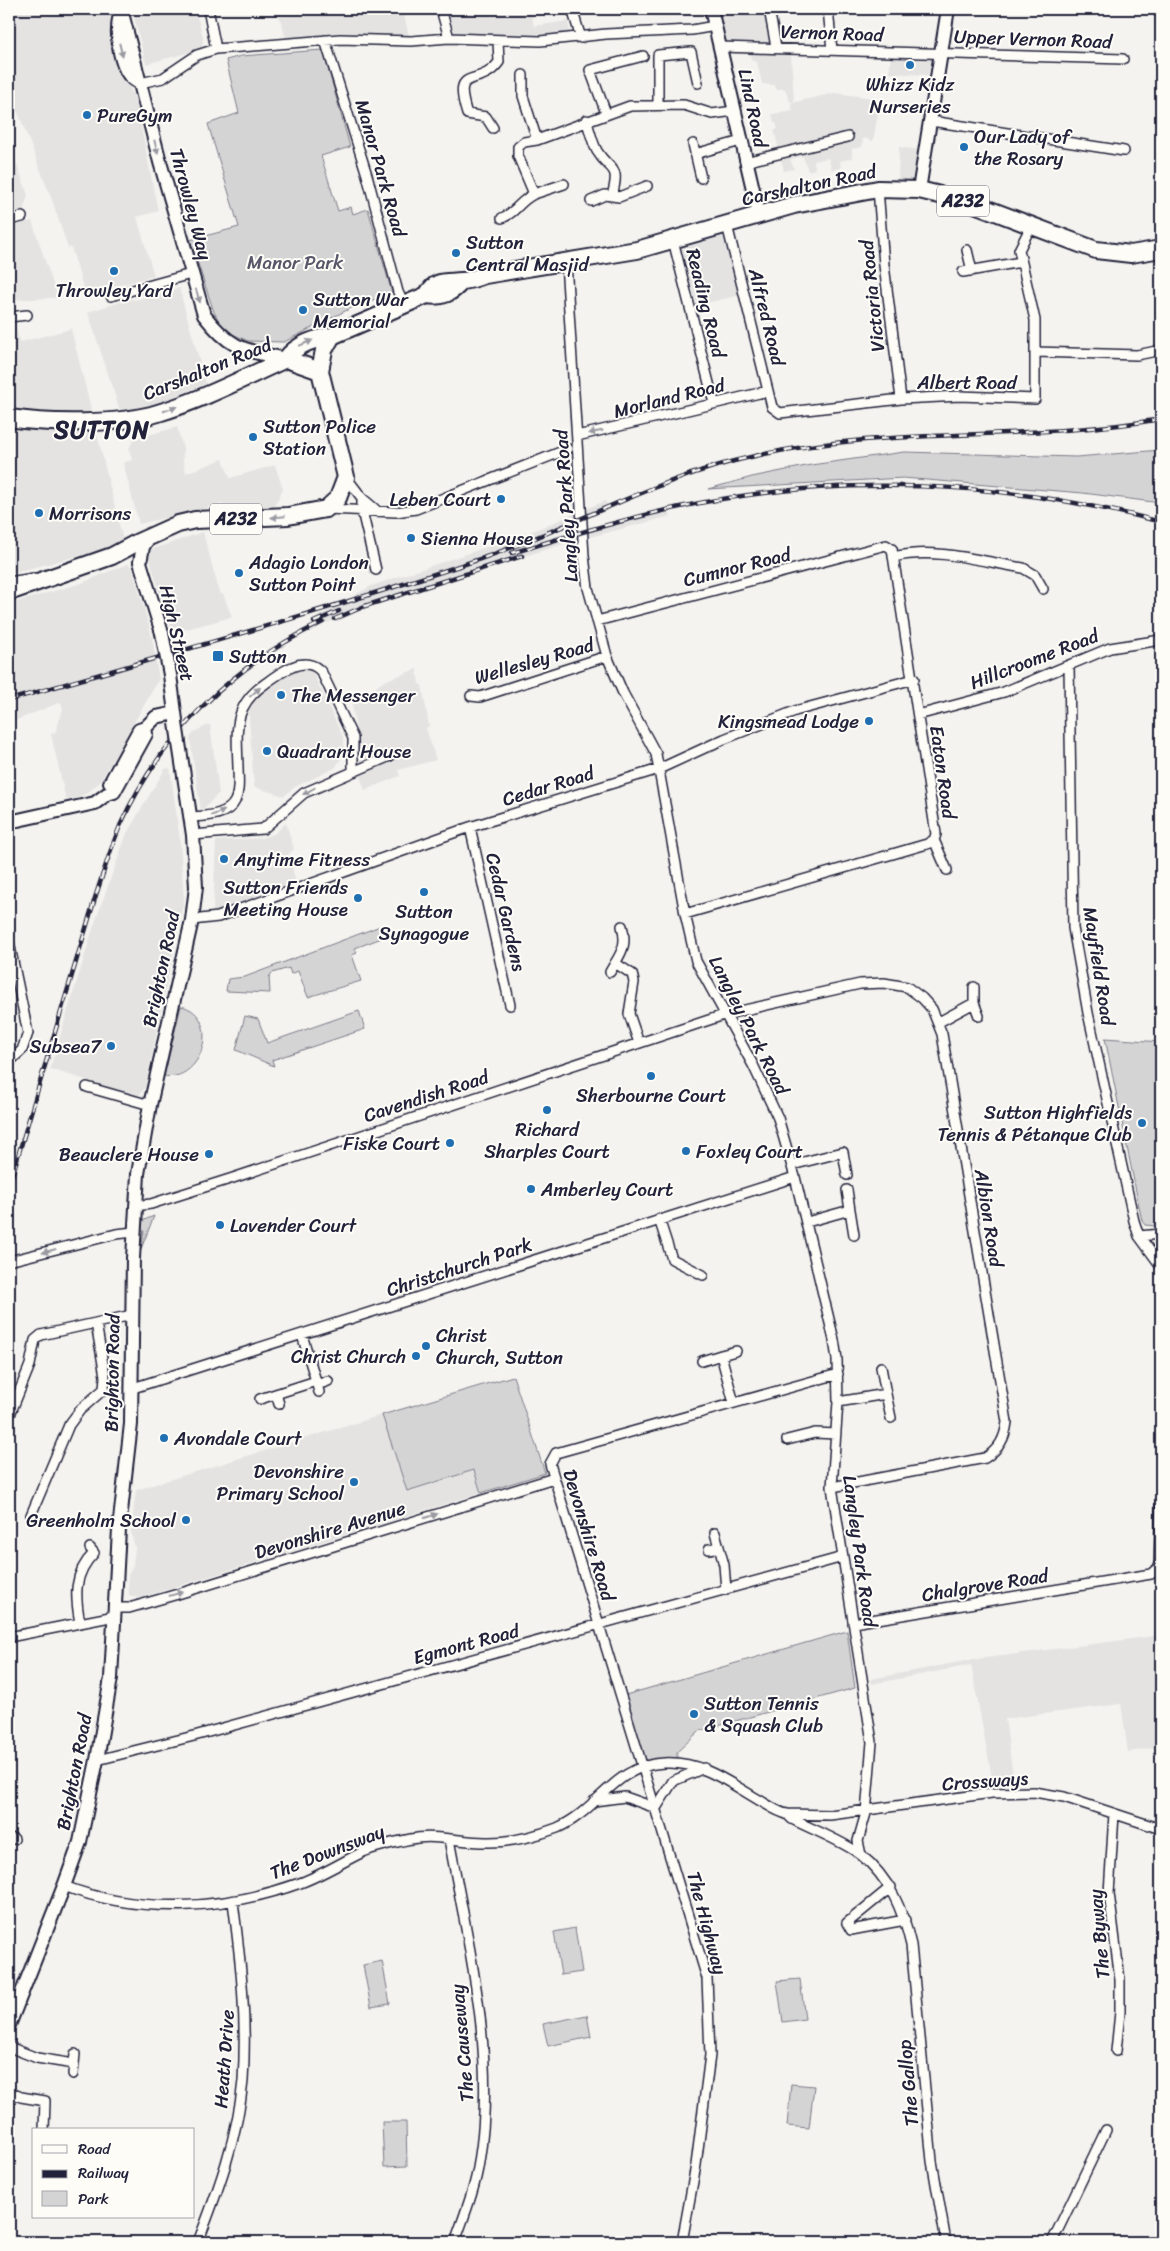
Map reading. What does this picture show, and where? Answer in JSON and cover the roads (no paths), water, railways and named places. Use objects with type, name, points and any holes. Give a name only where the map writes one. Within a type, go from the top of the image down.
[{"type":"highway","name":"Carshalton Road","points":[[9,418],[106,421],[136,419],[178,406],[286,359],[299,346],[319,338],[332,336],[427,295],[431,288],[450,280],[462,281],[637,250],[794,205],[878,189],[919,190],[969,202],[1032,224],[1096,250],[1131,254],[1161,250]]},
{"type":"highway","points":[[326,509],[338,498],[346,477],[320,371],[324,350],[332,336]]},
{"type":"highway","points":[[286,359],[320,371]]},
{"type":"highway","name":"A232","points":[[9,592],[112,556],[149,537],[195,520],[288,516],[326,509]]},
{"type":"main road","name":"Throwley Way","points":[[121,9],[191,274],[204,315],[220,336],[242,349],[286,359]]},
{"type":"main road","name":"Lind Road","points":[[710,9],[721,47],[745,162],[760,215]]},
{"type":"main road","points":[[919,190],[948,9]]},
{"type":"main road","points":[[112,556],[120,556],[140,562],[143,547],[149,537]]},
{"type":"main road","name":"High Street","points":[[140,562],[162,633],[176,718]]},
{"type":"main road","points":[[9,822],[95,803],[107,794],[107,787],[139,730],[145,728],[156,717],[176,718]]},
{"type":"main road","name":"Brighton Road","points":[[9,2025],[64,1886],[84,1824],[111,1678],[120,1529],[133,1388],[132,1316],[135,1206],[138,1174],[150,1105],[192,920],[196,880],[193,834],[176,718]]},
{"type":"street","points":[[208,9],[216,49]]},
{"type":"street","points":[[441,9],[449,38]]},
{"type":"street","points":[[572,9],[581,38]]},
{"type":"street","points":[[769,9],[776,47]]},
{"type":"street","points":[[828,9],[832,50]]},
{"type":"street","points":[[1155,9],[1161,14]]},
{"type":"street","points":[[140,83],[163,78],[197,55],[216,49],[325,40],[411,42],[449,38],[540,42],[606,34],[692,30],[716,26]]},
{"type":"street","name":"Manor Park Road","points":[[325,40],[379,219],[398,292],[404,305]]},
{"type":"street","points":[[493,128],[486,117],[467,114],[461,92],[462,84],[467,80],[488,73],[499,62],[498,41]]},
{"type":"street","name":"Vernon Road","points":[[721,47],[942,52]]},
{"type":"street","points":[[658,105],[658,56],[692,52],[698,83]]},
{"type":"street","name":"Upper Vernon Road","points":[[942,52],[1003,57],[1123,59]]},
{"type":"street","points":[[606,113],[590,70],[644,56]]},
{"type":"street","points":[[523,75],[523,96],[537,140]]},
{"type":"street","points":[[534,194],[518,151],[524,142],[537,140],[586,120],[630,106],[684,105],[712,114],[734,111]]},
{"type":"street","points":[[586,120],[597,151],[612,166],[614,172],[612,196]]},
{"type":"street","points":[[931,121],[1124,151]]},
{"type":"street","points":[[745,162],[848,137]]},
{"type":"street","points":[[695,154],[741,141]]},
{"type":"street","points":[[693,144],[701,178]]},
{"type":"street","points":[[502,218],[513,214],[522,199],[564,184]]},
{"type":"street","points":[[591,201],[599,196],[619,197],[647,186]]},
{"type":"street","name":"Victoria Road","points":[[878,189],[884,265],[902,399]]},
{"type":"street","points":[[9,220],[22,217]]},
{"type":"street","name":"Albert Road","points":[[780,413],[902,399],[960,396],[1035,399],[1035,320],[1019,250],[1032,224]]},
{"type":"street","name":"Alfred Road","points":[[727,225],[772,407],[780,413]]},
{"type":"street","name":"Reading Road","points":[[673,240],[714,403]]},
{"type":"street","points":[[967,250],[967,272],[1021,262]]},
{"type":"street","name":"Langley Park Road","points":[[566,262],[584,556],[588,588],[607,656],[623,693],[652,746],[659,769],[685,914],[696,961],[727,1014],[770,1100],[792,1165],[834,1340],[838,1374],[838,1402],[832,1487],[872,1742],[866,1809]]},
{"type":"street","points":[[111,296],[191,274]]},
{"type":"street","points":[[9,317],[27,315]]},
{"type":"street","points":[[1036,352],[1137,355],[1161,350]]},
{"type":"street","name":"Morland Road","points":[[577,436],[768,391]]},
{"type":"street","points":[[326,509],[362,511],[375,509],[396,512],[416,509],[568,449]]},
{"type":"street","points":[[346,477],[362,498],[375,509]]},
{"type":"street","points":[[362,498],[362,511],[376,570]]},
{"type":"street","name":"Cumnor Road","points":[[597,620],[886,545]]},
{"type":"street","name":"Eaton Road","points":[[685,914],[927,844],[934,840],[936,834],[914,679],[894,557],[892,549],[886,545]]},
{"type":"street","points":[[894,557],[911,553],[936,553],[1023,568],[1035,575],[1043,589]]},
{"type":"street","points":[[9,582],[22,578],[49,578]]},
{"type":"street","name":"Hillcroome Road","points":[[918,715],[1004,692],[1110,648],[1161,640]]},
{"type":"street","name":"Wellesley Road","points":[[471,696],[480,697],[607,656]]},
{"type":"street","points":[[190,817],[212,816],[225,811],[235,802],[238,787],[237,727],[243,704],[252,693],[284,670],[299,664],[315,666],[322,673],[353,738],[353,772]]},
{"type":"street","name":"Mayfield Road","points":[[1069,665],[1073,928],[1088,1013],[1139,1236],[1161,1266]]},
{"type":"street","name":"Cedar Road","points":[[192,920],[218,917],[470,827],[659,769],[724,739],[795,711],[914,679]]},
{"type":"street","points":[[193,834],[263,828],[304,793],[390,756]]},
{"type":"street","name":"Cedar Gardens","points":[[470,827],[510,1005]]},
{"type":"street","points":[[934,840],[947,870]]},
{"type":"street","points":[[610,972],[624,948],[626,938],[622,926]]},
{"type":"street","points":[[9,942],[28,1033],[22,1050],[9,1062]]},
{"type":"street","points":[[615,963],[632,974],[634,982],[629,1014],[639,1043]]},
{"type":"street","name":"Albion Road","points":[[727,1014],[860,984],[884,983],[907,988],[922,998],[932,1009],[939,1022],[1005,1414],[1006,1431],[999,1447],[985,1458],[832,1487]]},
{"type":"street","points":[[974,987],[974,1003],[979,1016]]},
{"type":"street","points":[[939,1022],[974,1003]]},
{"type":"street","name":"Cavendish Road","points":[[135,1206],[151,1204],[233,1178],[727,1014]]},
{"type":"street","points":[[86,1087],[150,1105]]},
{"type":"street","points":[[792,1165],[842,1147],[848,1175]]},
{"type":"street","name":"Christchurch Park","points":[[133,1388],[795,1177]]},
{"type":"street","points":[[847,1190],[854,1234]]},
{"type":"street","points":[[807,1222],[850,1210]]},
{"type":"street","points":[[660,1219],[672,1259],[703,1275]]},
{"type":"street","points":[[9,1261],[116,1234],[134,1232]]},
{"type":"street","points":[[1139,1236],[1161,1234]]},
{"type":"street","points":[[9,1418],[35,1340],[41,1335],[132,1316]]},
{"type":"street","points":[[31,1515],[69,1425],[80,1410],[104,1389],[105,1376],[96,1323]]},
{"type":"street","points":[[302,1335],[318,1386]]},
{"type":"street","points":[[702,1361],[736,1351]]},
{"type":"street","points":[[721,1355],[734,1403]]},
{"type":"street","points":[[881,1367],[890,1418]]},
{"type":"street","name":"Devonshire Road","points":[[642,1765],[550,1464],[556,1453],[838,1374]]},
{"type":"street","points":[[260,1399],[318,1386],[328,1381]]},
{"type":"street","points":[[276,1394],[279,1404]]},
{"type":"street","points":[[838,1402],[886,1394]]},
{"type":"street","points":[[787,1440],[815,1433],[836,1434]]},
{"type":"street","name":"Devonshire Avenue","points":[[9,1637],[80,1623],[554,1478]]},
{"type":"street","name":"Chalgrove Road","points":[[853,1623],[1151,1574],[1159,1567],[1161,1492]]},
{"type":"street","points":[[716,1533],[724,1565],[726,1590]]},
{"type":"street","points":[[709,1549],[719,1546]]},
{"type":"street","points":[[80,1623],[76,1582],[83,1565],[94,1553],[90,1548]]},
{"type":"street","name":"Egmont Road","points":[[97,1760],[194,1736],[843,1557]]},
{"type":"street","name":"The Gallop","points":[[642,1765],[677,1763],[704,1768],[787,1814],[792,1819],[861,1855],[890,1887],[905,1920],[911,1946],[932,2161],[946,2242]]},
{"type":"street","name":"The Downsway","points":[[64,1886],[83,1893],[127,1903],[181,1905],[233,1902],[301,1883],[364,1852],[413,1838],[449,1838],[485,1842],[524,1839],[559,1827],[594,1802],[618,1780],[642,1765]]},
{"type":"street","name":"The Highway","points":[[642,1765],[707,1978],[710,2055],[696,2165],[682,2242]]},
{"type":"street","points":[[656,1808],[673,1781],[704,1768]]},
{"type":"street","name":"Crossways","points":[[787,1814],[830,1815],[992,1793],[1034,1792],[1064,1797],[1161,1829]]},
{"type":"street","name":"The Downsway","points":[[594,1802],[625,1797],[656,1808]]},
{"type":"street","points":[[861,1855],[858,1841],[866,1809]]},
{"type":"street","name":"The Byway","points":[[1114,1814],[1109,1893],[1120,1980],[1120,2012],[1116,2051]]},
{"type":"street","name":"The Causeway","points":[[449,1838],[481,2025],[486,2094],[479,2163],[455,2242]]},
{"type":"street","points":[[890,1887],[847,1923],[851,1930],[905,1920]]},
{"type":"street","name":"Heath Drive","points":[[198,2242],[232,2139],[243,2082],[244,1987],[233,1902]]},
{"type":"street","points":[[9,2047],[37,2058],[74,2064]]},
{"type":"street","points":[[73,2074],[75,2054]]},
{"type":"street","points":[[9,2092],[21,2097],[45,2101],[44,2128]]},
{"type":"street","points":[[1052,2242],[1106,2130]]},
{"type":"railway","points":[[9,700],[246,632],[422,578],[515,546],[684,476],[755,456],[805,447],[856,441],[1060,430],[1111,426],[1161,419]]},
{"type":"railway","points":[[512,553],[596,528],[680,507],[740,496],[800,489],[861,486],[922,486],[982,490],[1102,508],[1161,522]]},
{"type":"railway","points":[[335,619],[365,606],[522,556]]},
{"type":"railway","points":[[314,622],[339,611]]},
{"type":"railway","points":[[9,1186],[95,898],[116,835],[137,793],[156,762],[178,733],[230,681],[290,639],[323,622]]},
{"type":"place","name":"Whizz Kidz Nurseries","points":[[910,65]]},
{"type":"place","name":"PureGym","points":[[87,115]]},
{"type":"place","name":"Our Lady of the Rosary","points":[[964,147]]},
{"type":"place","name":"Sutton Central Masjid","points":[[456,253]]},
{"type":"place","name":"Throwley Yard","points":[[114,271]]},
{"type":"place","name":"Sutton War Memorial","points":[[303,310]]},
{"type":"place","name":"Sutton Police Station","points":[[253,437]]},
{"type":"place","name":"Leben Court","points":[[501,499]]},
{"type":"place","name":"Morrisons","points":[[39,513]]},
{"type":"place","name":"Sienna House","points":[[411,538]]},
{"type":"place","name":"Adagio London Sutton Point","points":[[239,573]]},
{"type":"place","name":"Sutton","points":[[218,656]]},
{"type":"place","name":"The Messenger","points":[[281,695]]},
{"type":"place","name":"Kingsmead Lodge","points":[[869,721]]},
{"type":"place","name":"Quadrant House","points":[[267,751]]},
{"type":"place","name":"Anytime Fitness","points":[[224,859]]},
{"type":"place","name":"Sutton Synagogue","points":[[424,892]]},
{"type":"place","name":"Sutton Friends Meeting House","points":[[358,898]]},
{"type":"place","name":"Subsea7","points":[[111,1046]]},
{"type":"place","name":"Sherbourne Court","points":[[651,1076]]},
{"type":"place","name":"Richard Sharples Court","points":[[547,1110]]},
{"type":"place","name":"Sutton Highfields Tennis & Pétanque Club","points":[[1142,1123]]},
{"type":"place","name":"Fiske Court","points":[[450,1143]]},
{"type":"place","name":"Foxley Court","points":[[686,1151]]},
{"type":"place","name":"Beauclere House","points":[[209,1154]]},
{"type":"place","name":"Amberley Court","points":[[531,1189]]},
{"type":"place","name":"Lavender Court","points":[[220,1225]]},
{"type":"place","name":"Christ Church, Sutton","points":[[426,1346]]},
{"type":"place","name":"Christ Church","points":[[416,1356]]},
{"type":"place","name":"Avondale Court","points":[[164,1438]]},
{"type":"place","name":"Devonshire Primary School","points":[[354,1482]]},
{"type":"place","name":"Greenholm School","points":[[186,1520]]},
{"type":"place","name":"Sutton Tennis & Squash Club","points":[[694,1714]]},
{"type":"district","name":"SUTTON","points":[[102,430]]},
{"type":"park label","name":"Manor Park","points":[[295,262]]}]
